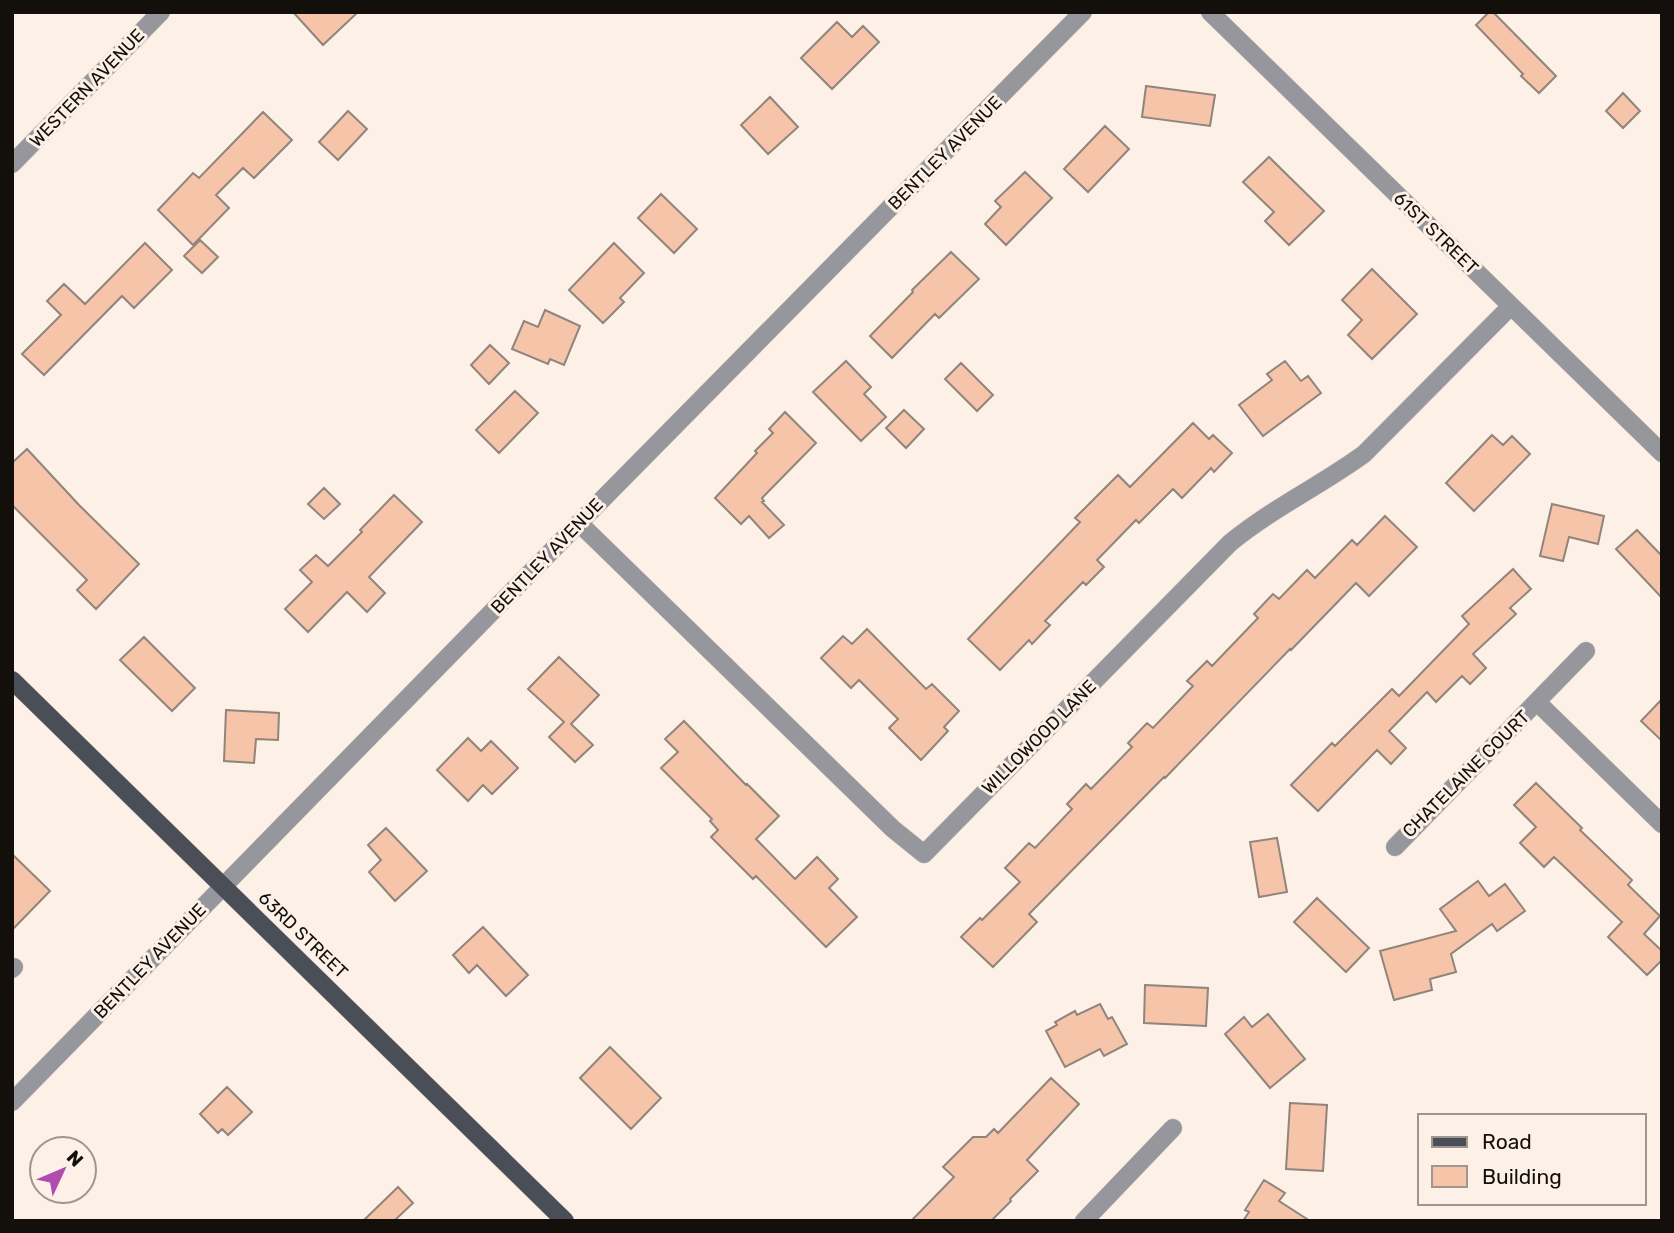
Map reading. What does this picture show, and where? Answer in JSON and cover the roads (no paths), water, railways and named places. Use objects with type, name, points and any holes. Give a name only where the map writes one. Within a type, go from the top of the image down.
[{"type":"main road","name":"63RD STREET","points":[[12,680],[565,1221]]},
{"type":"street","name":"WESTERN AVENUE","points":[[12,164],[161,12]]},
{"type":"street","name":"BENTLEY AVENUE","points":[[12,1102],[1083,12]]},
{"type":"street","name":"61ST STREET","points":[[1210,12],[1662,453]]},
{"type":"street","name":"WILLOWOOD LANE","points":[[579,523],[893,829],[925,854],[1230,543],[1265,517],[1364,454],[1511,306]]},
{"type":"street","name":"CHATELAINE COURT","points":[[1395,847],[1586,651]]},
{"type":"street","name":"CHATELAINE COURT","points":[[1537,702],[1662,824]]},
{"type":"street","points":[[1084,1221],[1173,1128]]}]
